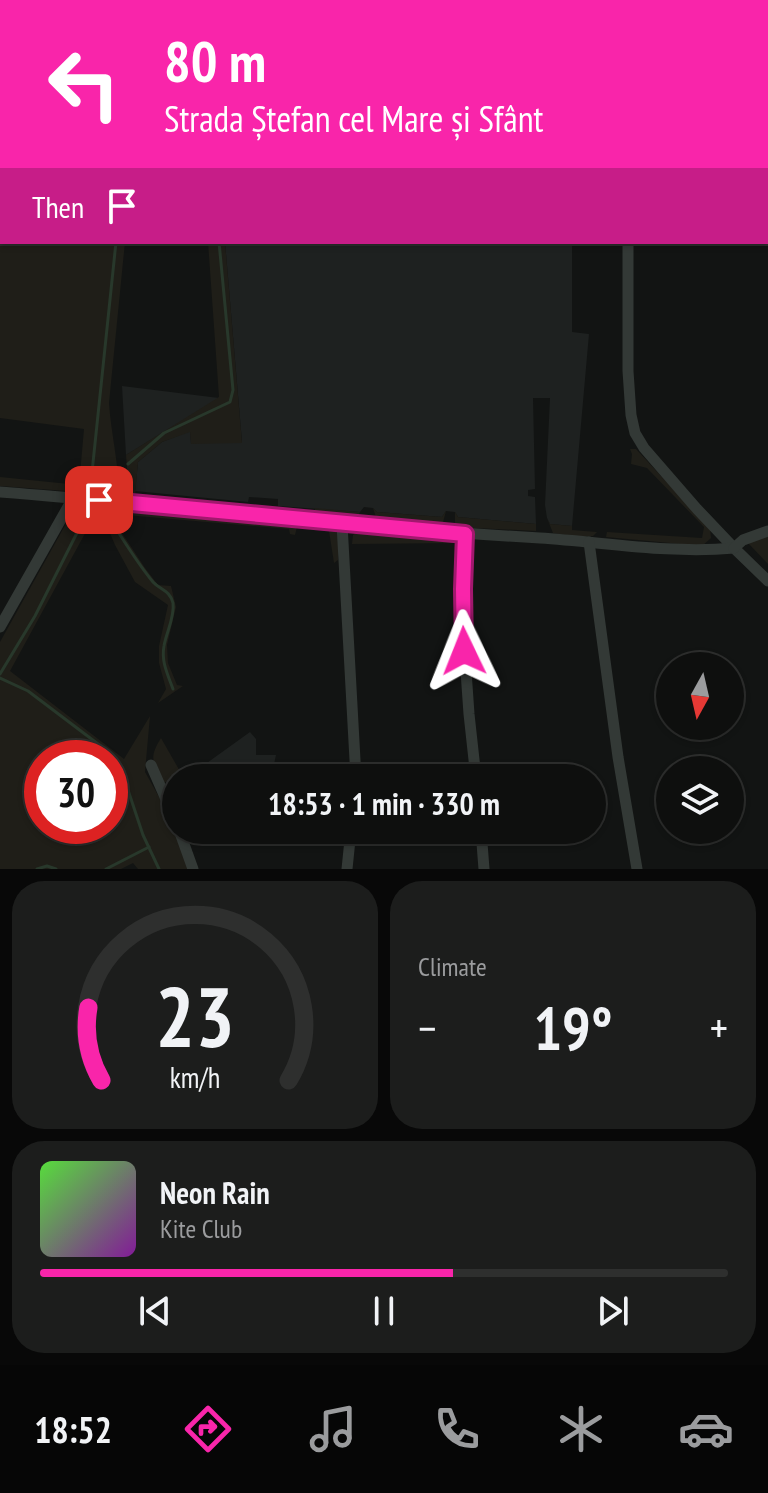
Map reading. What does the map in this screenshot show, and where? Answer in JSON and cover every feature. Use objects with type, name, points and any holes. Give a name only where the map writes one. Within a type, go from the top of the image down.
[{"type":"street","points":[[628,244],[628,371],[635,433],[653,458],[768,581]]},
{"type":"street","points":[[0,492],[342,524],[703,551],[734,548],[743,540],[768,531]]},
{"type":"street","points":[[0,627],[73,498]]},
{"type":"street","points":[[342,524],[355,764]]},
{"type":"street","points":[[465,534],[463,628],[474,764]]},
{"type":"street","points":[[589,542],[618,757],[637,869]]},
{"type":"street","points":[[151,765],[162,790]]},
{"type":"street","points":[[184,844],[193,869]]},
{"type":"street","points":[[347,869],[350,844]]},
{"type":"street","points":[[482,844],[484,869]]},
{"type":"shaded area","points":[[0,244],[125,244],[109,403],[119,495],[0,486],[0,477],[79,485],[84,429],[0,418]]},
{"type":"shaded area","points":[[208,244],[225,244],[242,443],[191,444],[190,432],[162,442],[138,462],[135,497],[129,496],[126,455],[219,397]]},
{"type":"shaded area","points":[[225,244],[572,244],[572,332],[589,334],[572,526],[550,524],[547,518],[550,398],[533,398],[535,489],[528,490],[528,496],[535,497],[536,524],[458,517],[455,512],[446,511],[442,517],[377,512],[364,507],[360,512],[278,506],[278,499],[249,497],[248,502],[135,491],[138,462],[162,442],[190,431],[191,443],[242,442]]},
{"type":"shaded area","points":[[122,386],[219,398],[126,455]]},
{"type":"shaded area","points":[[630,449],[636,449],[710,529],[711,538],[702,546],[606,537],[607,532],[702,538],[704,527],[647,468],[631,464]]},
{"type":"shaded area","points":[[77,504],[94,506],[94,517],[10,671],[99,740],[24,740],[24,844],[128,844],[128,752],[150,716],[145,772],[162,802],[162,844],[180,844],[189,869],[138,869],[133,863],[121,869],[0,869],[0,642]]},
{"type":"shaded area","points":[[103,506],[332,528],[338,533],[338,560],[334,563],[329,531],[297,527],[295,535],[290,534],[289,529],[114,514],[114,521],[158,585],[171,586],[176,607],[167,645],[168,663],[177,685],[183,686],[158,703],[166,689],[159,663],[159,646],[168,605],[135,582],[104,519]]},
{"type":"shaded area","points":[[315,508],[360,512],[357,519],[314,516]]},
{"type":"shaded area","points":[[373,508],[377,512],[442,517],[446,511],[442,526],[381,520],[376,517]]},
{"type":"shaded area","points":[[455,512],[458,517],[536,524],[536,531],[455,527]]},
{"type":"shaded area","points":[[547,518],[550,524],[597,532],[593,536],[578,537],[553,533]]},
{"type":"shaded area","points":[[361,530],[459,536],[459,543],[352,544],[353,535]]},
{"type":"shaded area","points":[[768,536],[768,564],[748,543]]},
{"type":"shaded area","points":[[250,732],[256,739],[256,755],[276,755],[274,764],[205,764]]},
{"type":"shaded area","points":[[161,738],[176,764],[162,764],[162,779],[154,760],[154,751]]},
{"type":"waterway","points":[[91,482],[116,244]]},
{"type":"waterway","points":[[128,464],[164,433],[230,402],[233,390],[219,244]]},
{"type":"waterway","points":[[91,482],[114,471]]},
{"type":"waterway","points":[[0,674],[35,616],[88,511]]},
{"type":"waterway","points":[[106,513],[146,574],[172,599],[173,614],[163,658],[173,689]]},
{"type":"waterway","points":[[0,678],[28,691],[106,750],[122,772],[143,835],[159,869]]},
{"type":"waterway","points":[[106,869],[149,847]]},
{"type":"waterway","points":[[37,869],[47,866],[56,869]]},
{"type":"route","points":[[99,500],[465,534],[464,651]]}]
